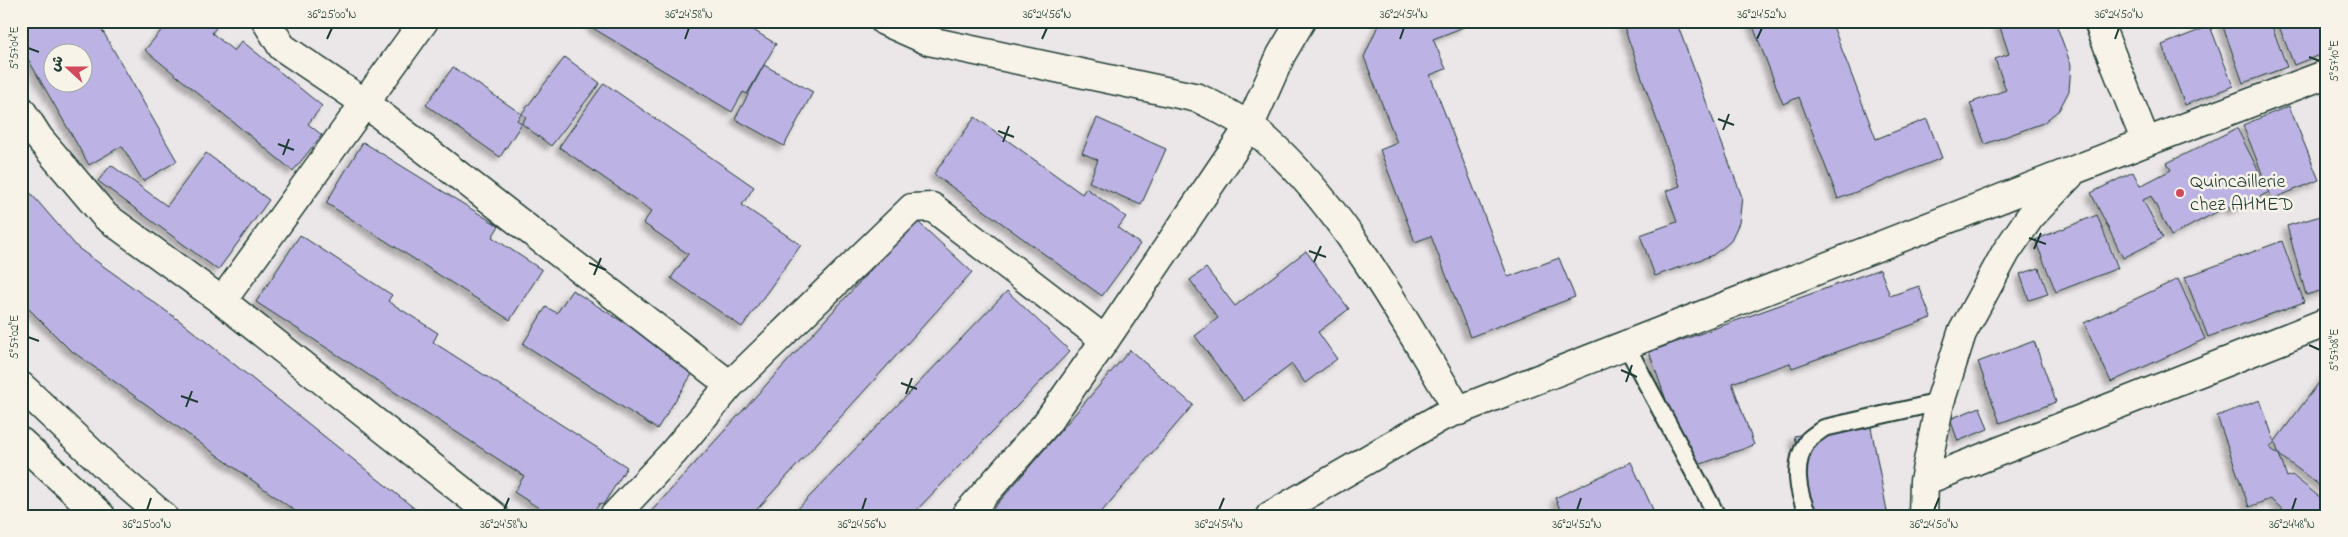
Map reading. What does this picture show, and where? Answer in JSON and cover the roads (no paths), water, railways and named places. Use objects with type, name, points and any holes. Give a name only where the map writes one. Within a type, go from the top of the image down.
[{"type":"street","points":[[266,21],[282,46],[365,103],[730,385]]},
{"type":"street","points":[[222,301],[424,21]]},
{"type":"street","points":[[884,21],[929,41],[1198,98],[1228,112],[1263,137],[1305,178],[1372,268],[1459,411]]},
{"type":"street","points":[[965,516],[1046,424],[1105,340],[1249,127],[1281,55],[1301,21]]},
{"type":"street","points":[[2098,21],[2146,142]]},
{"type":"street","points":[[1270,516],[1441,417],[2076,169],[2327,74]]},
{"type":"street","points":[[21,110],[39,138],[105,216],[222,301],[494,516]]},
{"type":"street","points":[[1923,516],[1924,481],[1940,402],[1962,332],[2006,252],[2030,217],[2076,169]]},
{"type":"street","points":[[614,516],[673,453],[730,385],[912,208],[920,206],[932,207],[938,211],[1105,340]]},
{"type":"street","points":[[1924,481],[2327,322]]},
{"type":"street","points":[[21,386],[114,474],[163,516]]},
{"type":"street","points":[[26,452],[100,516]]},
{"type":"lane","points":[[1626,345],[1718,516]]},
{"type":"lane","points":[[1809,516],[1800,500],[1798,483],[1801,458],[1808,440],[1824,428],[1940,402]]},
{"type":"place","name":"Quincaillerie chez AHMED","points":[[2180,193]]}]
